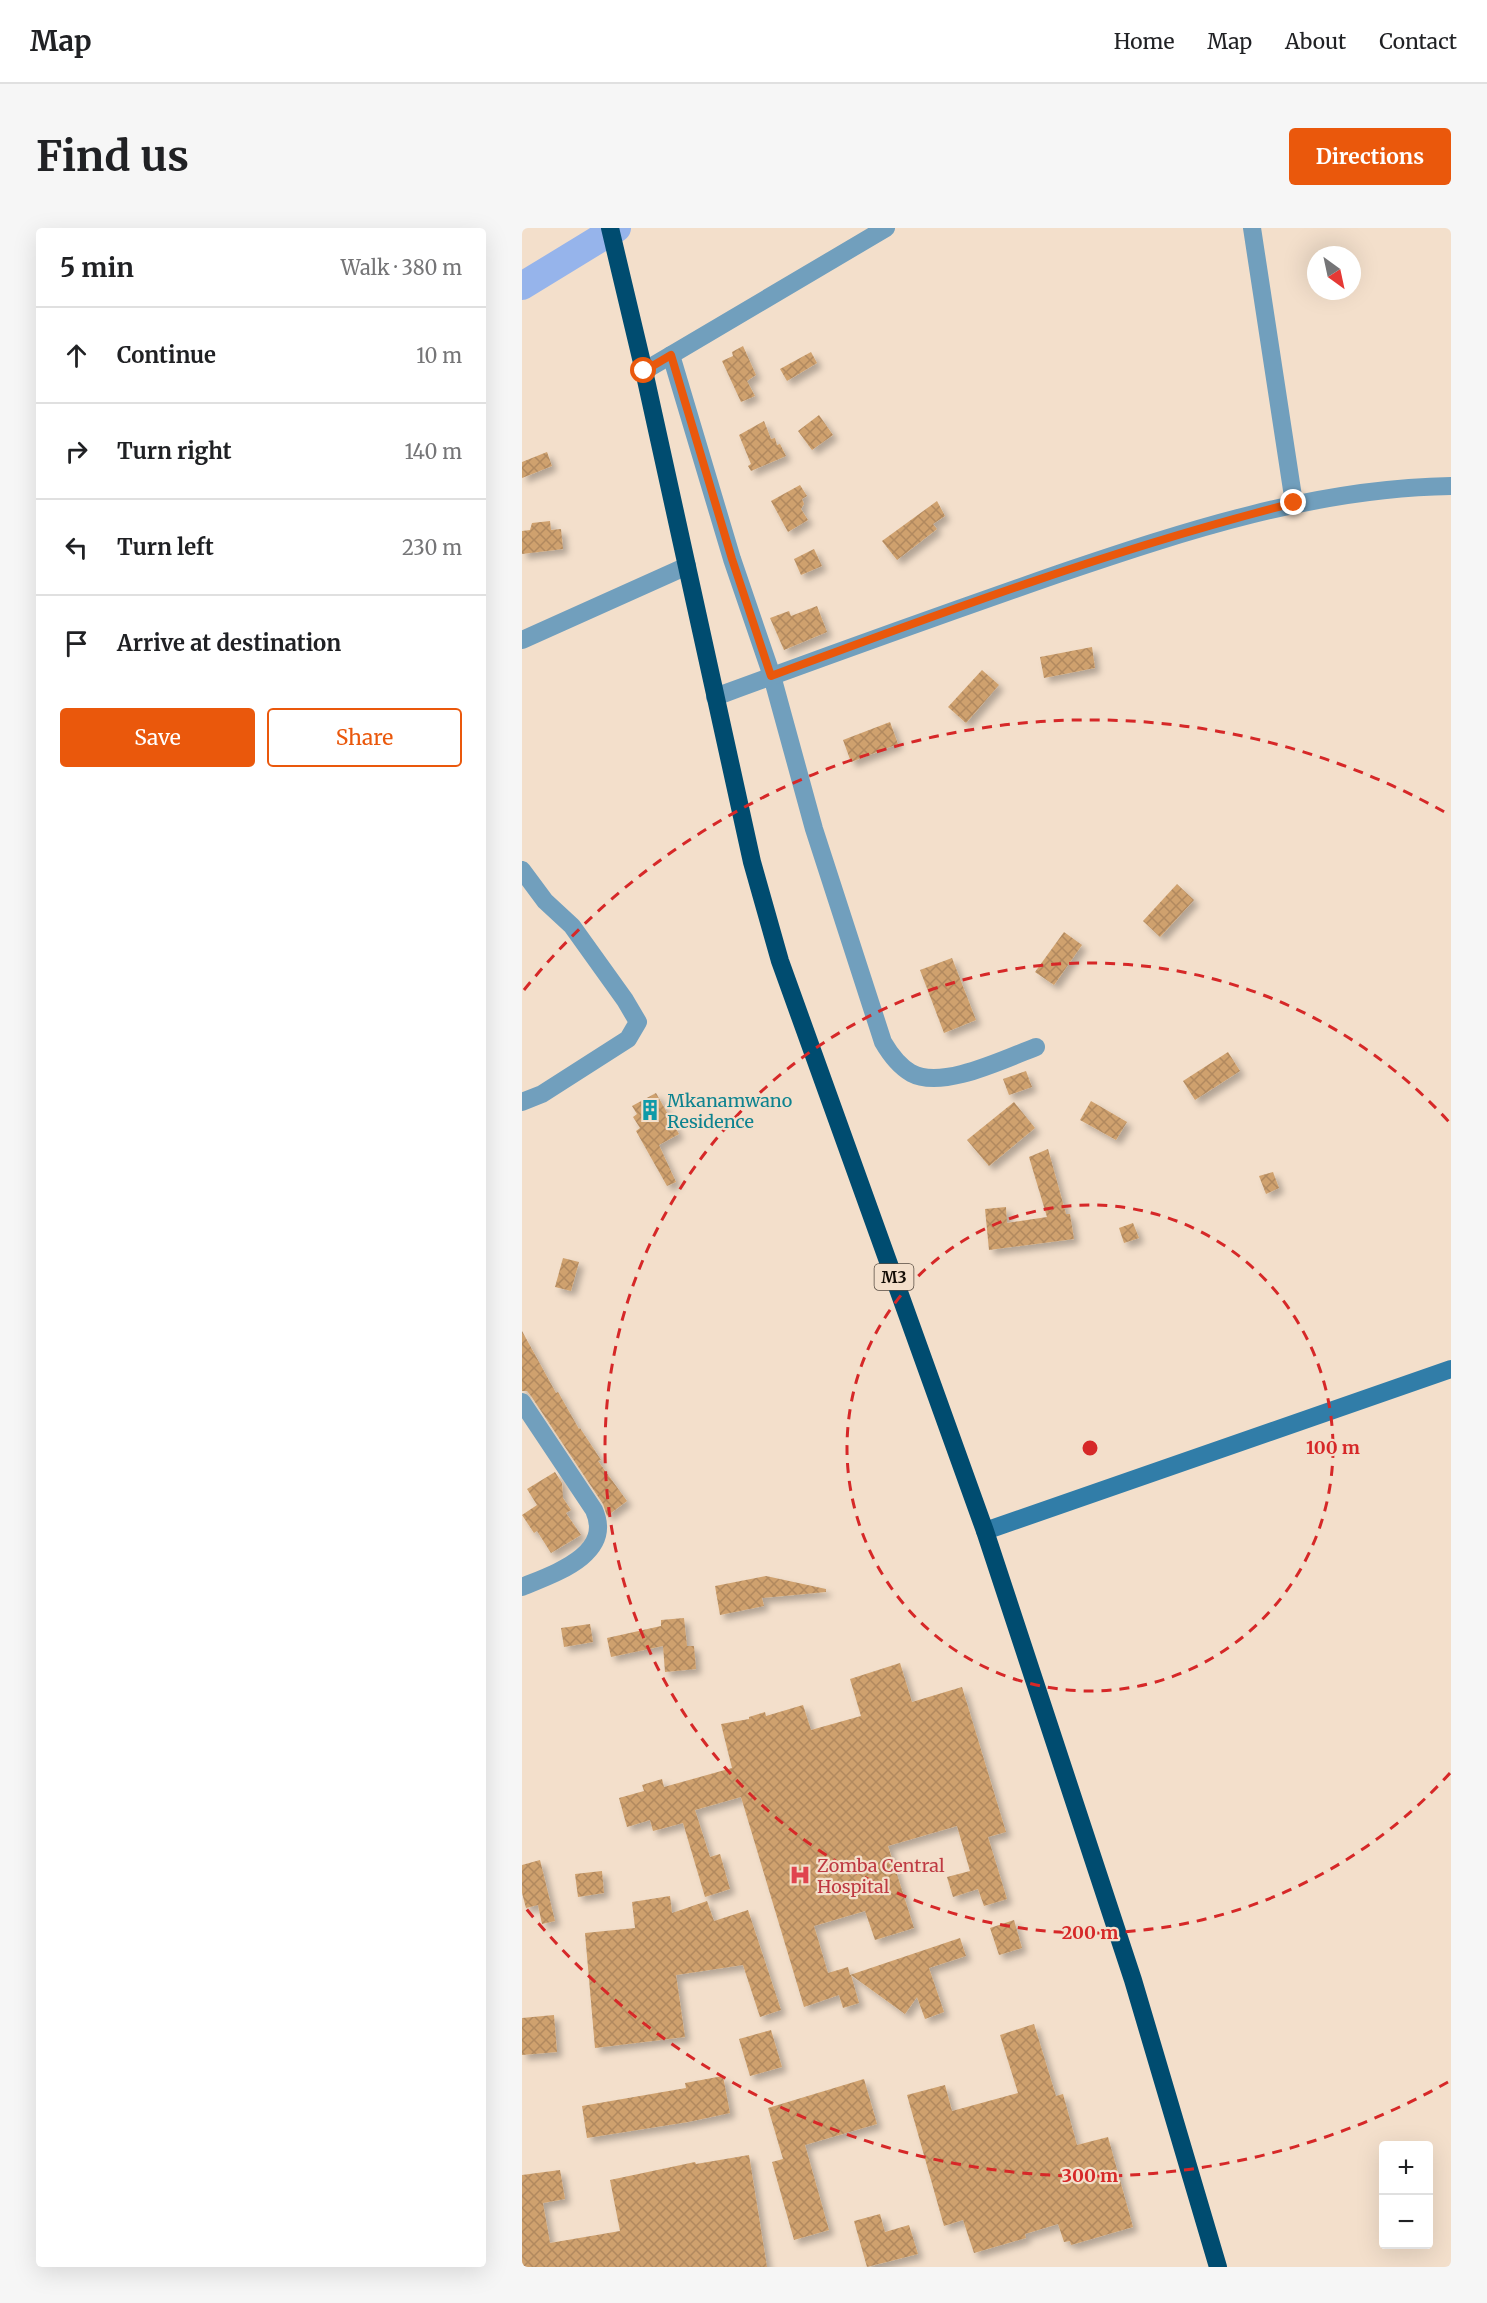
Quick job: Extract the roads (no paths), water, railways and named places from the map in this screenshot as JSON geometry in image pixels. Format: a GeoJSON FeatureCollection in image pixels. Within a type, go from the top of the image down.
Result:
{"type":"FeatureCollection","features":[{"type":"Feature","properties":{"kind":"highway","name":"M3"},"geometry":{"type":"LineString","coordinates":[[610,228],[644,371],[752,862],[780,961],[985,1531],[1133,1980],[1218,2267]]}},
{"type":"Feature","properties":{"kind":"main road"},"geometry":{"type":"LineString","coordinates":[[985,1531],[1451,1369]]}},
{"type":"Feature","properties":{"kind":"street"},"geometry":{"type":"LineString","coordinates":[[644,371],[886,228]]}},
{"type":"Feature","properties":{"kind":"street"},"geometry":{"type":"LineString","coordinates":[[1252,228],[1294,503]]}},
{"type":"Feature","properties":{"kind":"street"},"geometry":{"type":"LineString","coordinates":[[671,355],[732,559],[771,676],[814,829],[883,1042],[893,1058],[911,1073],[926,1078],[950,1078],[1036,1047]]}},
{"type":"Feature","properties":{"kind":"street"},"geometry":{"type":"LineString","coordinates":[[715,697],[928,618],[1214,523],[1294,503],[1406,487],[1451,486]]}},
{"type":"Feature","properties":{"kind":"street"},"geometry":{"type":"LineString","coordinates":[[522,640],[687,566]]}},
{"type":"Feature","properties":{"kind":"street"},"geometry":{"type":"LineString","coordinates":[[522,870],[544,901],[572,926],[625,1000],[638,1023],[628,1039],[542,1094],[522,1102]]}},
{"type":"Feature","properties":{"kind":"street"},"geometry":{"type":"LineString","coordinates":[[522,1402],[594,1510],[598,1520],[595,1538],[583,1557],[569,1568],[522,1587]]}},
{"type":"Feature","properties":{"kind":"waterway"},"geometry":{"type":"LineString","coordinates":[[522,286],[617,228]]}},
{"type":"Feature","properties":{"kind":"place","name":"Mkanamwano Residence"},"geometry":{"type":"Point","coordinates":[650,1110]}},
{"type":"Feature","properties":{"kind":"place","name":"Zomba Central Hospital"},"geometry":{"type":"Point","coordinates":[800,1875]}}]}
